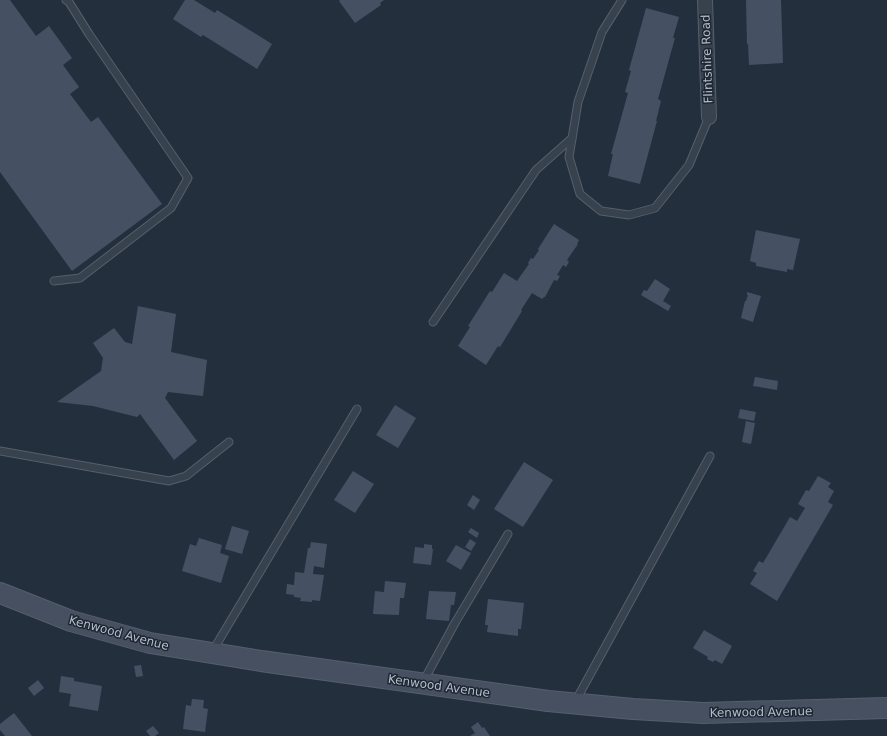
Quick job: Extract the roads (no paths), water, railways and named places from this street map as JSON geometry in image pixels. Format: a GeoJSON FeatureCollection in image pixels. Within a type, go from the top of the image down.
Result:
{"type":"FeatureCollection","features":[{"type":"Feature","properties":{"kind":"main road","name":"Kenwood Avenue"},"geometry":{"type":"LineString","coordinates":[[0,594],[72,621],[150,643],[211,654],[574,704],[657,711],[703,713],[887,708]]}},
{"type":"Feature","properties":{"kind":"street","name":"Flintshire Road"},"geometry":{"type":"LineString","coordinates":[[705,0],[709,117]]}},
{"type":"Feature","properties":{"kind":"lane"},"geometry":{"type":"LineString","coordinates":[[54,281],[80,278],[171,208],[188,178],[89,34],[69,2],[66,0]]}},
{"type":"Feature","properties":{"kind":"lane"},"geometry":{"type":"LineString","coordinates":[[622,0],[602,32],[578,102],[569,157],[580,194],[601,211],[629,215],[655,208],[689,165],[709,117]]}},
{"type":"Feature","properties":{"kind":"lane"},"geometry":{"type":"LineString","coordinates":[[433,322],[536,170],[572,138]]}},
{"type":"Feature","properties":{"kind":"lane"},"geometry":{"type":"LineString","coordinates":[[211,654],[356,409]]}},
{"type":"Feature","properties":{"kind":"lane"},"geometry":{"type":"LineString","coordinates":[[0,451],[169,481],[186,476],[229,442]]}},
{"type":"Feature","properties":{"kind":"lane"},"geometry":{"type":"LineString","coordinates":[[574,704],[710,456]]}},
{"type":"Feature","properties":{"kind":"lane"},"geometry":{"type":"LineString","coordinates":[[422,684],[455,623],[508,534]]}}]}
